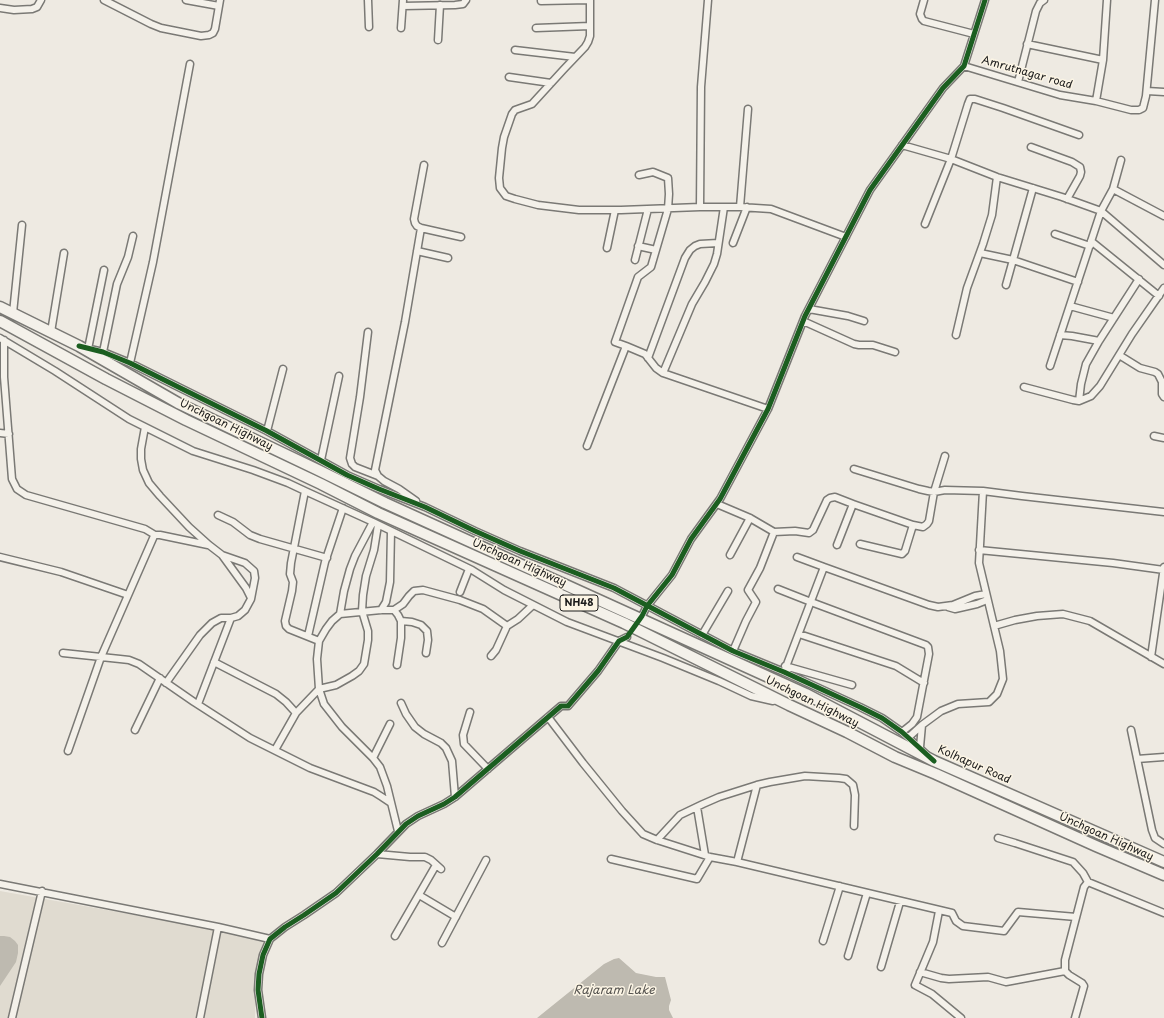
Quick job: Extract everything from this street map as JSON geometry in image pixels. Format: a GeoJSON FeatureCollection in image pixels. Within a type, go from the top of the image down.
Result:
{"type":"FeatureCollection","features":[{"type":"Feature","properties":{"kind":"highway","name":"Kolhapur Road"},"geometry":{"type":"LineString","coordinates":[[0,307],[84,347],[178,403],[385,503],[806,694],[934,761],[1164,862]]}},
{"type":"Feature","properties":{"kind":"highway","name":"Unchgoan Highway"},"geometry":{"type":"LineString","coordinates":[[0,321],[106,379],[186,420],[417,531],[624,623],[895,757],[1164,875]]}},
{"type":"Feature","properties":{"kind":"street"},"geometry":{"type":"LineString","coordinates":[[0,8],[14,10],[32,9],[37,7],[41,0]]}},
{"type":"Feature","properties":{"kind":"street"},"geometry":{"type":"LineString","coordinates":[[104,0],[161,28],[201,36],[213,33],[220,3],[186,0]]}},
{"type":"Feature","properties":{"kind":"street"},"geometry":{"type":"LineString","coordinates":[[368,0],[369,27]]}},
{"type":"Feature","properties":{"kind":"street"},"geometry":{"type":"LineString","coordinates":[[401,28],[403,3],[440,6],[463,4],[466,0]]}},
{"type":"Feature","properties":{"kind":"street"},"geometry":{"type":"LineString","coordinates":[[541,1],[589,0],[590,26],[588,42],[532,104],[515,110],[512,114],[504,137],[499,178],[500,188],[506,196],[538,205],[579,210],[648,210],[700,207],[747,207],[771,209],[846,237]]}},
{"type":"Feature","properties":{"kind":"street"},"geometry":{"type":"LineString","coordinates":[[700,207],[701,87],[708,0]]}},
{"type":"Feature","properties":{"kind":"street"},"geometry":{"type":"LineString","coordinates":[[924,0],[920,14],[924,21],[974,34]]}},
{"type":"Feature","properties":{"kind":"street"},"geometry":{"type":"LineString","coordinates":[[642,616],[647,606],[672,575],[691,539],[717,504],[768,409],[803,321],[870,190],[943,88],[964,66],[985,0]]}},
{"type":"Feature","properties":{"kind":"street"},"geometry":{"type":"LineString","coordinates":[[1018,82],[1036,11],[1040,3],[1044,0]]}},
{"type":"Feature","properties":{"kind":"street"},"geometry":{"type":"LineString","coordinates":[[1096,101],[1103,60],[1107,0]]}},
{"type":"Feature","properties":{"kind":"street"},"geometry":{"type":"LineString","coordinates":[[1155,0],[1147,91],[1164,92]]}},
{"type":"Feature","properties":{"kind":"street"},"geometry":{"type":"LineString","coordinates":[[438,40],[440,6]]}},
{"type":"Feature","properties":{"kind":"street"},"geometry":{"type":"LineString","coordinates":[[536,28],[590,26]]}},
{"type":"Feature","properties":{"kind":"street"},"geometry":{"type":"LineString","coordinates":[[1027,44],[1103,60]]}},
{"type":"Feature","properties":{"kind":"street"},"geometry":{"type":"LineString","coordinates":[[515,50],[575,57]]}},
{"type":"Feature","properties":{"kind":"street"},"geometry":{"type":"LineString","coordinates":[[130,363],[153,262],[190,64]]}},
{"type":"Feature","properties":{"kind":"street","name":"Amrutnagar road"},"geometry":{"type":"LineString","coordinates":[[964,66],[1060,95],[1096,101],[1131,110],[1140,110],[1143,108],[1147,91]]}},
{"type":"Feature","properties":{"kind":"street"},"geometry":{"type":"LineString","coordinates":[[509,77],[551,83]]}},
{"type":"Feature","properties":{"kind":"street"},"geometry":{"type":"LineString","coordinates":[[925,224],[951,159],[970,99],[1003,108],[1079,135]]}},
{"type":"Feature","properties":{"kind":"street"},"geometry":{"type":"LineString","coordinates":[[740,207],[748,109]]}},
{"type":"Feature","properties":{"kind":"street"},"geometry":{"type":"LineString","coordinates":[[902,145],[951,159],[997,177],[1102,211],[1164,265]]}},
{"type":"Feature","properties":{"kind":"street"},"geometry":{"type":"LineString","coordinates":[[1030,147],[1072,162],[1080,167],[1080,176],[1067,199]]}},
{"type":"Feature","properties":{"kind":"street"},"geometry":{"type":"LineString","coordinates":[[1050,366],[1090,244],[1102,211],[1113,189],[1121,160]]}},
{"type":"Feature","properties":{"kind":"street"},"geometry":{"type":"LineString","coordinates":[[424,165],[414,219],[415,223],[421,228],[461,237]]}},
{"type":"Feature","properties":{"kind":"street"},"geometry":{"type":"LineString","coordinates":[[639,175],[653,172],[668,178],[670,194],[668,209],[651,267],[638,277],[616,342],[645,354],[656,368],[663,373],[768,409]]}},
{"type":"Feature","properties":{"kind":"street"},"geometry":{"type":"LineString","coordinates":[[956,335],[967,288],[992,215],[997,177]]}},
{"type":"Feature","properties":{"kind":"street"},"geometry":{"type":"LineString","coordinates":[[1006,285],[1033,188]]}},
{"type":"Feature","properties":{"kind":"street"},"geometry":{"type":"LineString","coordinates":[[1113,189],[1164,216]]}},
{"type":"Feature","properties":{"kind":"street"},"geometry":{"type":"LineString","coordinates":[[663,373],[692,304],[714,264],[724,207]]}},
{"type":"Feature","properties":{"kind":"street"},"geometry":{"type":"LineString","coordinates":[[733,243],[747,207]]}},
{"type":"Feature","properties":{"kind":"street"},"geometry":{"type":"LineString","coordinates":[[607,248],[615,210]]}},
{"type":"Feature","properties":{"kind":"street"},"geometry":{"type":"LineString","coordinates":[[635,260],[648,210]]}},
{"type":"Feature","properties":{"kind":"street"},"geometry":{"type":"LineString","coordinates":[[13,313],[22,225]]}},
{"type":"Feature","properties":{"kind":"street"},"geometry":{"type":"LineString","coordinates":[[378,476],[376,470],[405,322],[421,228]]}},
{"type":"Feature","properties":{"kind":"street"},"geometry":{"type":"LineString","coordinates":[[1055,234],[1090,244],[1139,279],[1159,296]]}},
{"type":"Feature","properties":{"kind":"street"},"geometry":{"type":"LineString","coordinates":[[103,352],[118,284],[128,257],[133,236]]}},
{"type":"Feature","properties":{"kind":"street"},"geometry":{"type":"LineString","coordinates":[[648,358],[685,258],[690,250],[695,246],[700,244],[718,243]]}},
{"type":"Feature","properties":{"kind":"street"},"geometry":{"type":"LineString","coordinates":[[638,246],[656,250]]}},
{"type":"Feature","properties":{"kind":"street"},"geometry":{"type":"LineString","coordinates":[[417,252],[448,258]]}},
{"type":"Feature","properties":{"kind":"street"},"geometry":{"type":"LineString","coordinates":[[980,252],[1013,260],[1078,282]]}},
{"type":"Feature","properties":{"kind":"street"},"geometry":{"type":"LineString","coordinates":[[51,332],[64,253]]}},
{"type":"Feature","properties":{"kind":"street"},"geometry":{"type":"LineString","coordinates":[[104,270],[84,347],[103,352],[130,363],[267,431],[354,478],[426,507],[520,551],[614,588],[733,651],[785,669],[852,685]]}},
{"type":"Feature","properties":{"kind":"street"},"geometry":{"type":"LineString","coordinates":[[1079,401],[1086,364],[1098,341],[1139,279]]}},
{"type":"Feature","properties":{"kind":"street"},"geometry":{"type":"LineString","coordinates":[[1024,387],[1079,401],[1091,396],[1100,386],[1132,334],[1164,288]]}},
{"type":"Feature","properties":{"kind":"street"},"geometry":{"type":"LineString","coordinates":[[1070,306],[1114,318]]}},
{"type":"Feature","properties":{"kind":"street"},"geometry":{"type":"LineString","coordinates":[[809,309],[848,316],[864,321]]}},
{"type":"Feature","properties":{"kind":"street"},"geometry":{"type":"LineString","coordinates":[[803,321],[854,344],[873,344],[895,352]]}},
{"type":"Feature","properties":{"kind":"street"},"geometry":{"type":"LineString","coordinates":[[368,332],[360,397],[350,458],[355,467],[378,476],[426,507]]}},
{"type":"Feature","properties":{"kind":"street"},"geometry":{"type":"LineString","coordinates":[[1060,335],[1098,341]]}},
{"type":"Feature","properties":{"kind":"street"},"geometry":{"type":"LineString","coordinates":[[2,339],[110,407],[145,427],[194,451],[253,470],[305,490],[469,569],[504,590],[567,622],[719,681],[751,696],[789,704]]}},
{"type":"Feature","properties":{"kind":"street"},"geometry":{"type":"LineString","coordinates":[[2,339],[12,479],[17,489],[26,495],[145,529],[155,535],[210,546]]}},
{"type":"Feature","properties":{"kind":"street"},"geometry":{"type":"LineString","coordinates":[[587,446],[626,346]]}},
{"type":"Feature","properties":{"kind":"street"},"geometry":{"type":"LineString","coordinates":[[1120,355],[1140,368],[1158,374],[1162,382],[1162,394],[1164,397]]}},
{"type":"Feature","properties":{"kind":"street"},"geometry":{"type":"LineString","coordinates":[[267,431],[284,369]]}},
{"type":"Feature","properties":{"kind":"street"},"geometry":{"type":"LineString","coordinates":[[321,460],[339,376]]}},
{"type":"Feature","properties":{"kind":"street"},"geometry":{"type":"LineString","coordinates":[[145,427],[141,449],[141,459],[143,470],[149,483],[189,527],[222,555],[246,588],[251,599]]}},
{"type":"Feature","properties":{"kind":"street"},"geometry":{"type":"LineString","coordinates":[[0,433],[9,434]]}},
{"type":"Feature","properties":{"kind":"street"},"geometry":{"type":"LineString","coordinates":[[1154,436],[1164,438]]}},
{"type":"Feature","properties":{"kind":"street"},"geometry":{"type":"LineString","coordinates":[[717,504],[750,518],[774,532],[809,533],[813,530],[824,504],[830,498],[835,497],[913,525],[923,527],[928,524],[934,492],[945,456]]}},
{"type":"Feature","properties":{"kind":"street"},"geometry":{"type":"LineString","coordinates":[[854,469],[919,489],[934,492],[945,490],[983,491],[1164,512]]}},
{"type":"Feature","properties":{"kind":"street"},"geometry":{"type":"LineString","coordinates":[[305,490],[290,574],[293,582],[292,590],[285,621],[286,626],[289,629],[319,641]]}},
{"type":"Feature","properties":{"kind":"street"},"geometry":{"type":"LineString","coordinates":[[908,736],[910,736],[941,711],[958,704],[988,702],[997,694],[1004,679],[1000,651],[979,563],[983,491]]}},
{"type":"Feature","properties":{"kind":"street"},"geometry":{"type":"LineString","coordinates":[[837,546],[853,504]]}},
{"type":"Feature","properties":{"kind":"street"},"geometry":{"type":"LineString","coordinates":[[308,636],[327,558],[343,508]]}},
{"type":"Feature","properties":{"kind":"street"},"geometry":{"type":"LineString","coordinates":[[218,514],[233,522],[250,535],[327,558]]}},
{"type":"Feature","properties":{"kind":"street"},"geometry":{"type":"LineString","coordinates":[[730,555],[750,518]]}},
{"type":"Feature","properties":{"kind":"street"},"geometry":{"type":"LineString","coordinates":[[276,750],[296,713],[319,689],[336,685],[359,671],[364,664],[368,631],[362,611],[366,576],[374,550],[375,523]]}},
{"type":"Feature","properties":{"kind":"street"},"geometry":{"type":"LineString","coordinates":[[340,614],[344,591],[352,563],[375,523]]}},
{"type":"Feature","properties":{"kind":"street"},"geometry":{"type":"LineString","coordinates":[[860,544],[902,554],[905,551],[913,525]]}},
{"type":"Feature","properties":{"kind":"street"},"geometry":{"type":"LineString","coordinates":[[381,610],[386,602],[390,582],[391,531]]}},
{"type":"Feature","properties":{"kind":"street"},"geometry":{"type":"LineString","coordinates":[[733,651],[756,602],[748,590],[760,568],[774,532]]}},
{"type":"Feature","properties":{"kind":"street"},"geometry":{"type":"LineString","coordinates":[[68,751],[101,656],[155,535]]}},
{"type":"Feature","properties":{"kind":"street"},"geometry":{"type":"LineString","coordinates":[[979,550],[1164,569],[1151,657]]}},
{"type":"Feature","properties":{"kind":"street"},"geometry":{"type":"LineString","coordinates":[[166,683],[200,635],[212,623],[221,618],[238,616],[245,610],[251,599],[255,578],[254,570],[245,563],[222,555]]}},
{"type":"Feature","properties":{"kind":"street"},"geometry":{"type":"LineString","coordinates":[[0,556],[61,572],[128,595]]}},
{"type":"Feature","properties":{"kind":"street"},"geometry":{"type":"LineString","coordinates":[[797,557],[922,604],[938,607],[946,606],[955,609],[977,604],[986,597]]}},
{"type":"Feature","properties":{"kind":"street"},"geometry":{"type":"LineString","coordinates":[[785,669],[824,567]]}},
{"type":"Feature","properties":{"kind":"street"},"geometry":{"type":"LineString","coordinates":[[460,592],[469,569]]}},
{"type":"Feature","properties":{"kind":"street"},"geometry":{"type":"LineString","coordinates":[[778,589],[924,643],[928,647],[929,650],[924,683],[917,717],[912,724],[902,732]]}},
{"type":"Feature","properties":{"kind":"street"},"geometry":{"type":"LineString","coordinates":[[398,831],[387,786],[380,767],[346,731],[324,704],[319,689],[317,659],[319,641],[332,621],[340,614],[362,611],[394,610],[403,604],[414,591],[423,590],[460,600],[483,609],[507,626]]}},
{"type":"Feature","properties":{"kind":"street"},"geometry":{"type":"LineString","coordinates":[[702,635],[728,592]]}},
{"type":"Feature","properties":{"kind":"street"},"geometry":{"type":"LineString","coordinates":[[491,656],[496,650],[507,626],[518,619],[533,605]]}},
{"type":"Feature","properties":{"kind":"street"},"geometry":{"type":"LineString","coordinates":[[394,610],[401,621],[401,638],[397,665]]}},
{"type":"Feature","properties":{"kind":"street"},"geometry":{"type":"LineString","coordinates":[[994,626],[1014,620],[1037,616],[1064,614],[1090,621],[1164,664]]}},
{"type":"Feature","properties":{"kind":"street"},"geometry":{"type":"LineString","coordinates":[[198,704],[231,618]]}},
{"type":"Feature","properties":{"kind":"street"},"geometry":{"type":"LineString","coordinates":[[401,621],[421,625],[427,631],[428,640],[426,653]]}},
{"type":"Feature","properties":{"kind":"street"},"geometry":{"type":"LineString","coordinates":[[799,634],[896,666],[924,683]]}},
{"type":"Feature","properties":{"kind":"street"},"geometry":{"type":"LineString","coordinates":[[262,1018],[258,990],[259,974],[263,955],[270,939],[284,927],[336,893],[406,824],[418,816],[444,804],[455,796],[561,706],[568,706],[598,671],[619,641],[627,637]]}},
{"type":"Feature","properties":{"kind":"street"},"geometry":{"type":"LineString","coordinates":[[63,653],[129,660],[138,664],[250,738],[310,768],[374,792],[382,796],[390,803]]}},
{"type":"Feature","properties":{"kind":"street"},"geometry":{"type":"LineString","coordinates":[[214,662],[276,694],[296,713]]}},
{"type":"Feature","properties":{"kind":"street"},"geometry":{"type":"LineString","coordinates":[[785,669],[882,718],[908,736],[934,761]]}},
{"type":"Feature","properties":{"kind":"street"},"geometry":{"type":"LineString","coordinates":[[135,730],[160,678]]}},
{"type":"Feature","properties":{"kind":"street"},"geometry":{"type":"LineString","coordinates":[[401,703],[406,714],[415,727],[424,734],[441,743],[446,748],[452,761],[455,796]]}},
{"type":"Feature","properties":{"kind":"street"},"geometry":{"type":"LineString","coordinates":[[470,712],[463,735],[464,744],[488,769]]}},
{"type":"Feature","properties":{"kind":"street"},"geometry":{"type":"LineString","coordinates":[[548,717],[622,811],[643,834],[657,840],[707,856],[939,910],[952,914],[956,921],[963,926],[1004,931],[1018,912],[1076,917]]}},
{"type":"Feature","properties":{"kind":"street"},"geometry":{"type":"LineString","coordinates":[[373,758],[390,724]]}},
{"type":"Feature","properties":{"kind":"street"},"geometry":{"type":"LineString","coordinates":[[920,747],[922,725]]}},
{"type":"Feature","properties":{"kind":"street"},"geometry":{"type":"LineString","coordinates":[[1131,730],[1152,830],[1155,838],[1164,844]]}},
{"type":"Feature","properties":{"kind":"street"},"geometry":{"type":"LineString","coordinates":[[1137,759],[1164,757]]}},
{"type":"Feature","properties":{"kind":"street"},"geometry":{"type":"LineString","coordinates":[[657,840],[680,815],[718,797],[770,782],[805,776],[846,779],[852,785],[855,795],[854,826]]}},
{"type":"Feature","properties":{"kind":"street"},"geometry":{"type":"LineString","coordinates":[[737,862],[758,786]]}},
{"type":"Feature","properties":{"kind":"street"},"geometry":{"type":"LineString","coordinates":[[611,859],[697,879],[707,856],[698,807]]}},
{"type":"Feature","properties":{"kind":"street"},"geometry":{"type":"LineString","coordinates":[[998,838],[1073,862],[1083,873],[1088,882],[1164,913]]}},
{"type":"Feature","properties":{"kind":"street"},"geometry":{"type":"LineString","coordinates":[[377,854],[425,857],[439,867],[419,895],[395,936]]}},
{"type":"Feature","properties":{"kind":"street"},"geometry":{"type":"LineString","coordinates":[[442,943],[486,860]]}},
{"type":"Feature","properties":{"kind":"street"},"geometry":{"type":"LineString","coordinates":[[1075,1018],[1084,986],[1066,971],[1065,960],[1084,887],[1088,882]]}},
{"type":"Feature","properties":{"kind":"street"},"geometry":{"type":"LineString","coordinates":[[0,884],[42,891],[270,939]]}},
{"type":"Feature","properties":{"kind":"street"},"geometry":{"type":"LineString","coordinates":[[823,941],[840,886]]}},
{"type":"Feature","properties":{"kind":"street"},"geometry":{"type":"LineString","coordinates":[[12,1018],[42,891]]}},
{"type":"Feature","properties":{"kind":"street"},"geometry":{"type":"LineString","coordinates":[[848,956],[867,893]]}},
{"type":"Feature","properties":{"kind":"street"},"geometry":{"type":"LineString","coordinates":[[419,895],[456,917]]}},
{"type":"Feature","properties":{"kind":"street"},"geometry":{"type":"LineString","coordinates":[[881,967],[900,902]]}},
{"type":"Feature","properties":{"kind":"street"},"geometry":{"type":"LineString","coordinates":[[939,910],[933,942],[915,985],[932,994],[961,1018]]}},
{"type":"Feature","properties":{"kind":"street"},"geometry":{"type":"LineString","coordinates":[[200,1018],[218,927]]}},
{"type":"Feature","properties":{"kind":"street"},"geometry":{"type":"LineString","coordinates":[[920,972],[949,979],[988,977],[1006,982],[1066,971]]}},
{"type":"Feature","properties":{"kind":"shaded area"},"geometry":{"type":"Polygon","coordinates":[[[0,891],[270,939],[256,975],[255,1018],[0,1018],[0,891]]]}},
{"type":"Feature","properties":{"kind":"water"},"geometry":{"type":"Polygon","coordinates":[[[0,936],[10,937],[15,941],[18,945],[18,953],[16,962],[0,986],[0,936]]]}},
{"type":"Feature","properties":{"kind":"water","name":"Rajaram Lake"},"geometry":{"type":"Polygon","coordinates":[[[619,958],[636,973],[656,977],[665,977],[671,1000],[669,1010],[673,1018],[537,1018],[604,964],[619,958]]]}},
{"type":"Feature","properties":{"kind":"cycle path"},"geometry":{"type":"LineString","coordinates":[[262,1018],[258,990],[259,974],[263,955],[270,939],[285,927],[336,893],[406,824],[418,816],[444,804],[455,797],[561,706],[568,706],[598,671],[619,641],[627,637],[642,616],[647,606],[672,575],[691,539],[720,499],[768,409],[805,316],[870,190],[943,88],[964,66],[985,0]]}},
{"type":"Feature","properties":{"kind":"cycle path"},"geometry":{"type":"LineString","coordinates":[[79,346],[103,352],[130,363],[267,431],[347,475],[425,507],[520,551],[614,588],[733,651],[784,672],[860,707],[882,718],[902,732],[934,761]]}}]}
